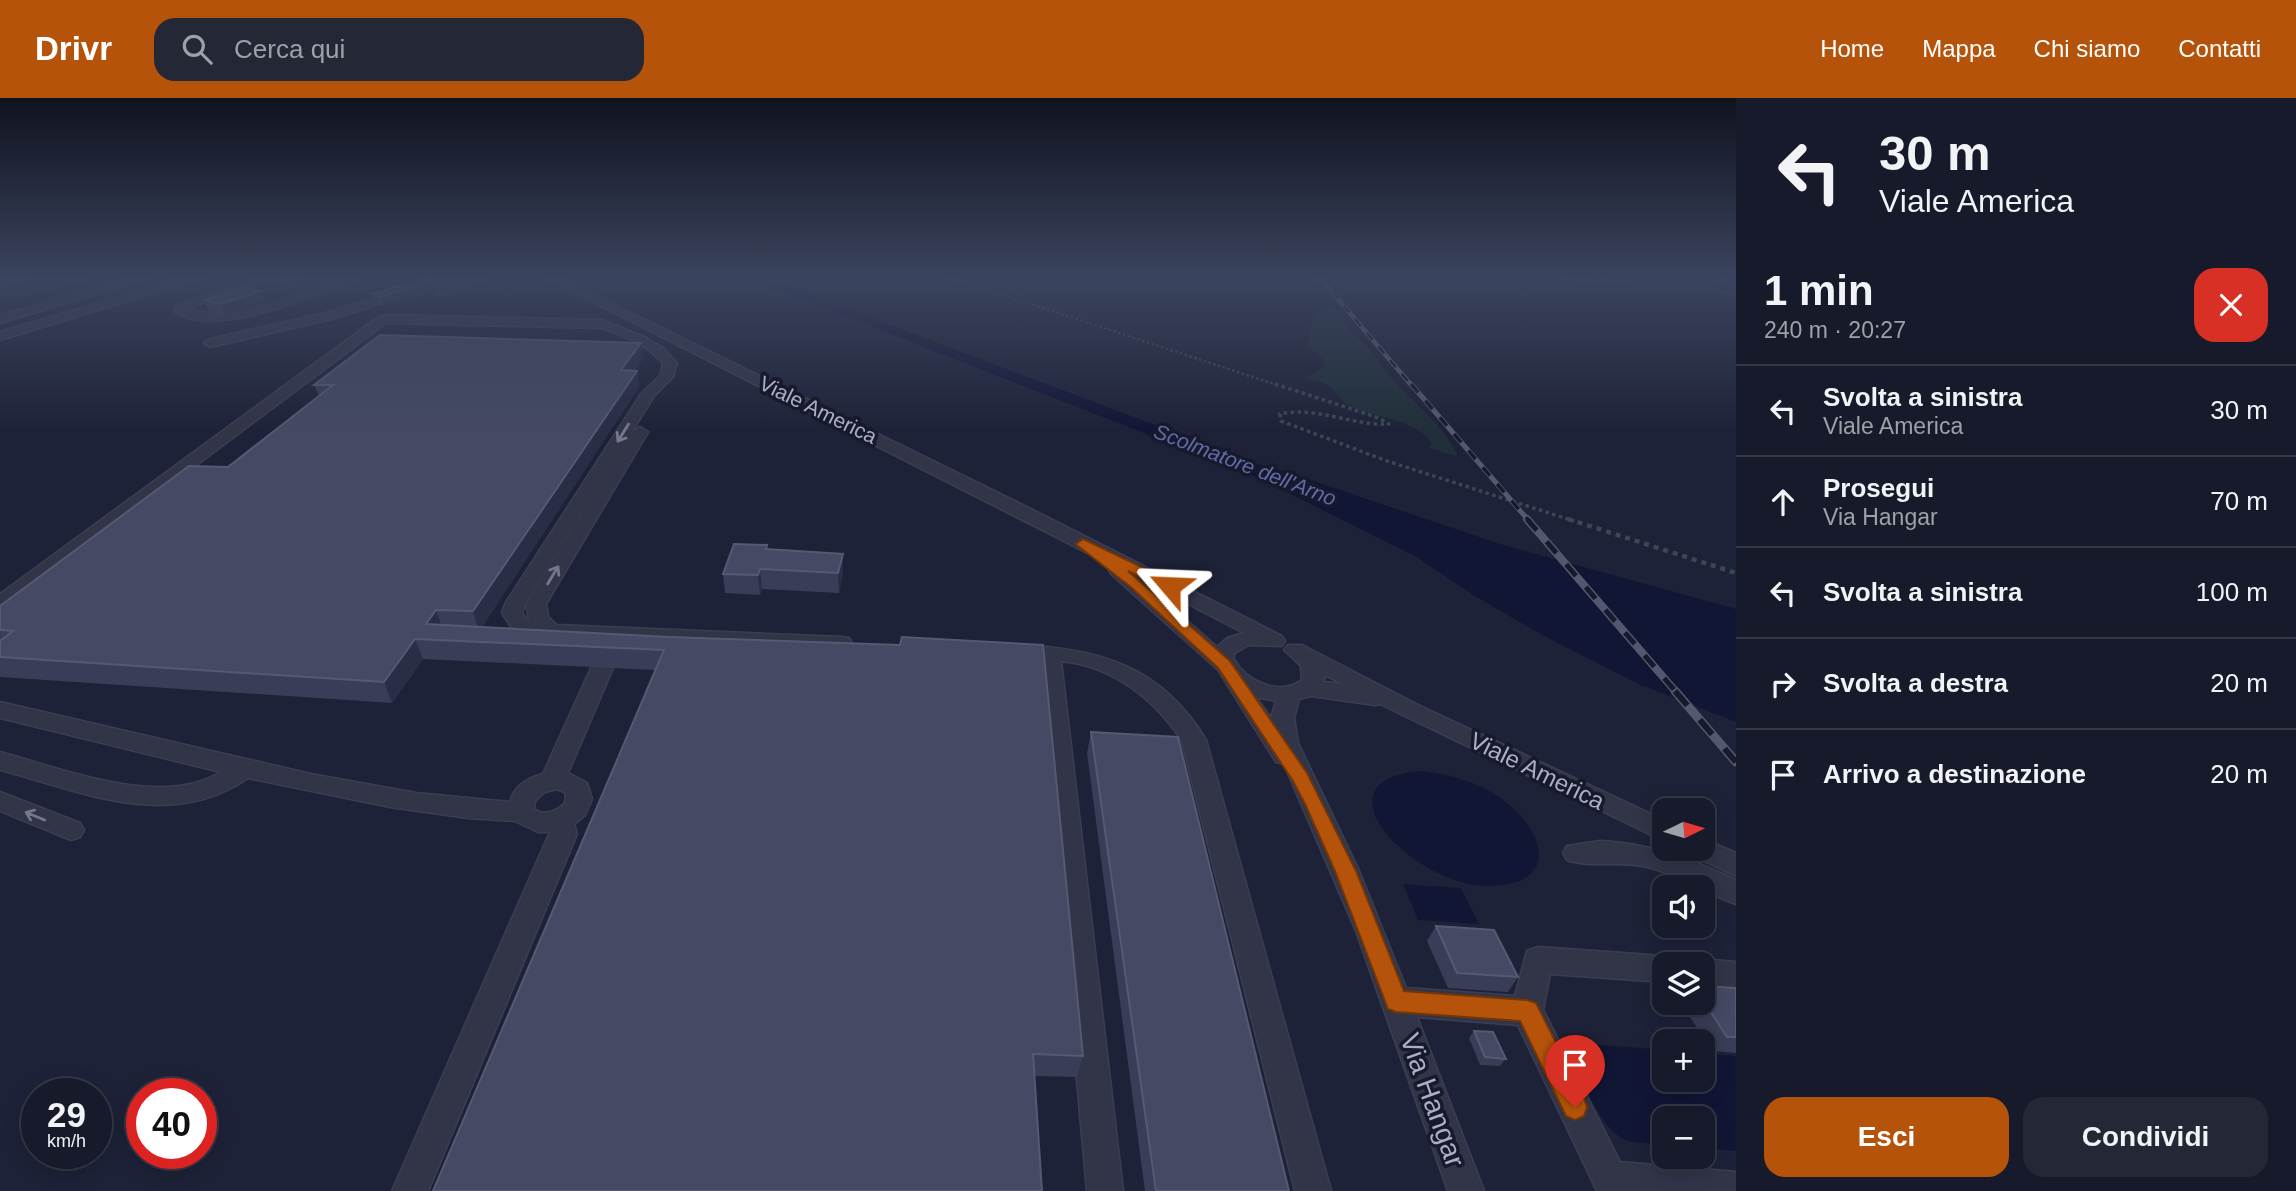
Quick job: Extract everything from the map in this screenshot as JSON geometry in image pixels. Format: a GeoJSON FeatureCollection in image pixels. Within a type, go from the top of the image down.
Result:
{"type":"FeatureCollection","features":[{"type":"Feature","properties":{"kind":"street"},"geometry":{"type":"LineString","coordinates":[[0,336],[24,329]]}},
{"type":"Feature","properties":{"kind":"street"},"geometry":{"type":"LineString","coordinates":[[210,343],[269,329]]}},
{"type":"Feature","properties":{"kind":"street"},"geometry":{"type":"LineString","coordinates":[[0,603],[368,329]]}},
{"type":"Feature","properties":{"kind":"street"},"geometry":{"type":"LineString","coordinates":[[615,329],[667,357],[671,366],[665,380],[648,394],[515,604],[512,613],[518,623],[552,631],[605,651],[872,645]]}},
{"type":"Feature","properties":{"kind":"street","name":"Viale America"},"geometry":{"type":"LineString","coordinates":[[653,329],[1192,596],[1410,710],[1652,826]]}},
{"type":"Feature","properties":{"kind":"street","name":"Viale America"},"geometry":{"type":"LineString","coordinates":[[1083,544],[1138,585],[1228,670],[1253,688],[1272,693],[1356,693],[1410,710]]}},
{"type":"Feature","properties":{"kind":"street","name":"Viale America"},"geometry":{"type":"LineString","coordinates":[[1228,670],[1224,652],[1234,642],[1253,638],[1285,645],[1313,668],[1314,679],[1298,691]]}},
{"type":"Feature","properties":{"kind":"street"},"geometry":{"type":"LineString","coordinates":[[995,650],[1087,657],[1129,675],[1169,706],[1194,740],[1313,1191]]}},
{"type":"Feature","properties":{"kind":"street"},"geometry":{"type":"LineString","coordinates":[[553,780],[605,651]]}},
{"type":"Feature","properties":{"kind":"street"},"geometry":{"type":"LineString","coordinates":[[1049,653],[1105,1191]]}},
{"type":"Feature","properties":{"kind":"street","name":"Via Hangar"},"geometry":{"type":"LineString","coordinates":[[1228,670],[1242,695],[1301,778]]}},
{"type":"Feature","properties":{"kind":"street","name":"Via Hangar"},"geometry":{"type":"LineString","coordinates":[[1298,691],[1283,712],[1282,727],[1301,778],[1345,871],[1466,1191]]}},
{"type":"Feature","properties":{"kind":"street"},"geometry":{"type":"LineString","coordinates":[[0,710],[244,769],[419,804],[451,809],[522,811]]}},
{"type":"Feature","properties":{"kind":"street"},"geometry":{"type":"LineString","coordinates":[[0,761],[159,799],[198,794],[217,787],[244,769]]}},
{"type":"Feature","properties":{"kind":"street"},"geometry":{"type":"LineString","coordinates":[[553,780],[574,784],[580,795],[575,808],[560,819],[541,823],[526,817],[522,811],[523,797],[529,790],[553,780]]}},
{"type":"Feature","properties":{"kind":"street"},"geometry":{"type":"LineString","coordinates":[[0,801],[71,830]]}},
{"type":"Feature","properties":{"kind":"street"},"geometry":{"type":"LineString","coordinates":[[410,1191],[564,834],[560,819]]}},
{"type":"Feature","properties":{"kind":"street"},"geometry":{"type":"LineString","coordinates":[[1577,853],[1602,851],[1649,855],[1673,862],[1736,893]]}},
{"type":"Feature","properties":{"kind":"street"},"geometry":{"type":"LineString","coordinates":[[1715,855],[1736,865]]}},
{"type":"Feature","properties":{"kind":"street"},"geometry":{"type":"LineString","coordinates":[[1652,969],[1538,960],[1527,1011],[1608,1185],[1736,1190]]}},
{"type":"Feature","properties":{"kind":"street"},"geometry":{"type":"LineString","coordinates":[[1715,973],[1736,975]]}},
{"type":"Feature","properties":{"kind":"street"},"geometry":{"type":"LineString","coordinates":[[1396,1001],[1527,1011]]}},
{"type":"Feature","properties":{"kind":"path"},"geometry":{"type":"LineString","coordinates":[[1108,329],[1379,418],[1389,424],[1376,426],[1288,411],[1280,414],[1281,421],[1387,461],[1736,573]]}},
{"type":"Feature","properties":{"kind":"shaded area"},"geometry":{"type":"Polygon","coordinates":[[[1310,329],[1349,329],[1439,427],[1458,457],[1429,448],[1432,443],[1416,429],[1352,407],[1331,387],[1306,379],[1325,366],[1322,358],[1308,345],[1310,329]]]}},
{"type":"Feature","properties":{"kind":"water"},"geometry":{"type":"Polygon","coordinates":[[[1194,446],[1290,473],[1500,544],[1736,609],[1736,722],[1641,685],[1544,636],[1473,595],[1415,556],[1194,446]]]}},
{"type":"Feature","properties":{"kind":"water"},"geometry":{"type":"Polygon","coordinates":[[[1421,771],[1473,783],[1492,792],[1516,811],[1528,825],[1536,840],[1539,854],[1536,866],[1528,876],[1512,883],[1489,886],[1461,882],[1432,870],[1406,853],[1386,833],[1374,812],[1374,793],[1389,779],[1421,771]]]}},
{"type":"Feature","properties":{"kind":"water"},"geometry":{"type":"Polygon","coordinates":[[[1403,884],[1461,888],[1479,924],[1418,920],[1403,884]]]}},
{"type":"Feature","properties":{"kind":"water"},"geometry":{"type":"Polygon","coordinates":[[[1579,1043],[1652,1049],[1652,1092],[1715,1092],[1715,1054],[1736,1056],[1736,1151],[1715,1149],[1715,1106],[1652,1106],[1652,1144],[1625,1140],[1607,1125],[1571,1056],[1579,1043]]]}},
{"type":"Feature","properties":{"kind":"building"},"geometry":{"type":"Polygon","coordinates":[[[380,335],[641,343],[621,370],[637,371],[473,611],[436,610],[426,624],[669,637],[900,645],[902,637],[1043,645],[1083,1056],[1033,1054],[1042,1191],[433,1191],[664,650],[415,639],[384,682],[0,657],[0,641],[13,631],[0,630],[0,606],[189,466],[228,467],[333,385],[314,385],[380,335]]]}},
{"type":"Feature","properties":{"kind":"building"},"geometry":{"type":"Polygon","coordinates":[[[734,544],[843,554],[838,573],[760,569],[758,575],[723,574],[734,544]]]}},
{"type":"Feature","properties":{"kind":"building"},"geometry":{"type":"Polygon","coordinates":[[[1091,732],[1178,737],[1289,1191],[1156,1191],[1091,732]]]}},
{"type":"Feature","properties":{"kind":"building"},"geometry":{"type":"Polygon","coordinates":[[[1436,926],[1494,930],[1518,977],[1457,973],[1436,926]]]}},
{"type":"Feature","properties":{"kind":"building"},"geometry":{"type":"Polygon","coordinates":[[[1715,987],[1736,988],[1736,1037],[1727,1037],[1713,1015],[1715,1015],[1715,987]]]}},
{"type":"Feature","properties":{"kind":"building"},"geometry":{"type":"Polygon","coordinates":[[[1474,1031],[1493,1032],[1506,1059],[1485,1057],[1474,1031]]]}},
{"type":"Feature","properties":{"kind":"waterway","name":"Scolmatore dell'Arno"},"geometry":{"type":"LineString","coordinates":[[887,329],[1225,458]]}},
{"type":"Feature","properties":{"kind":"railway"},"geometry":{"type":"LineString","coordinates":[[1363,329],[1412,386]]}},
{"type":"Feature","properties":{"kind":"railway"},"geometry":{"type":"LineString","coordinates":[[1411,384],[1529,521]]}},
{"type":"Feature","properties":{"kind":"railway"},"geometry":{"type":"LineString","coordinates":[[1527,519],[1677,693]]}},
{"type":"Feature","properties":{"kind":"railway"},"geometry":{"type":"LineString","coordinates":[[1675,691],[1736,762]]}},
{"type":"Feature","properties":{"kind":"route"},"geometry":{"type":"LineString","coordinates":[[1170,586],[1083,544],[1138,585],[1206,647],[1231,675],[1242,695],[1301,778],[1315,804],[1370,931],[1396,1001],[1527,1011],[1575,1107]]}}]}
